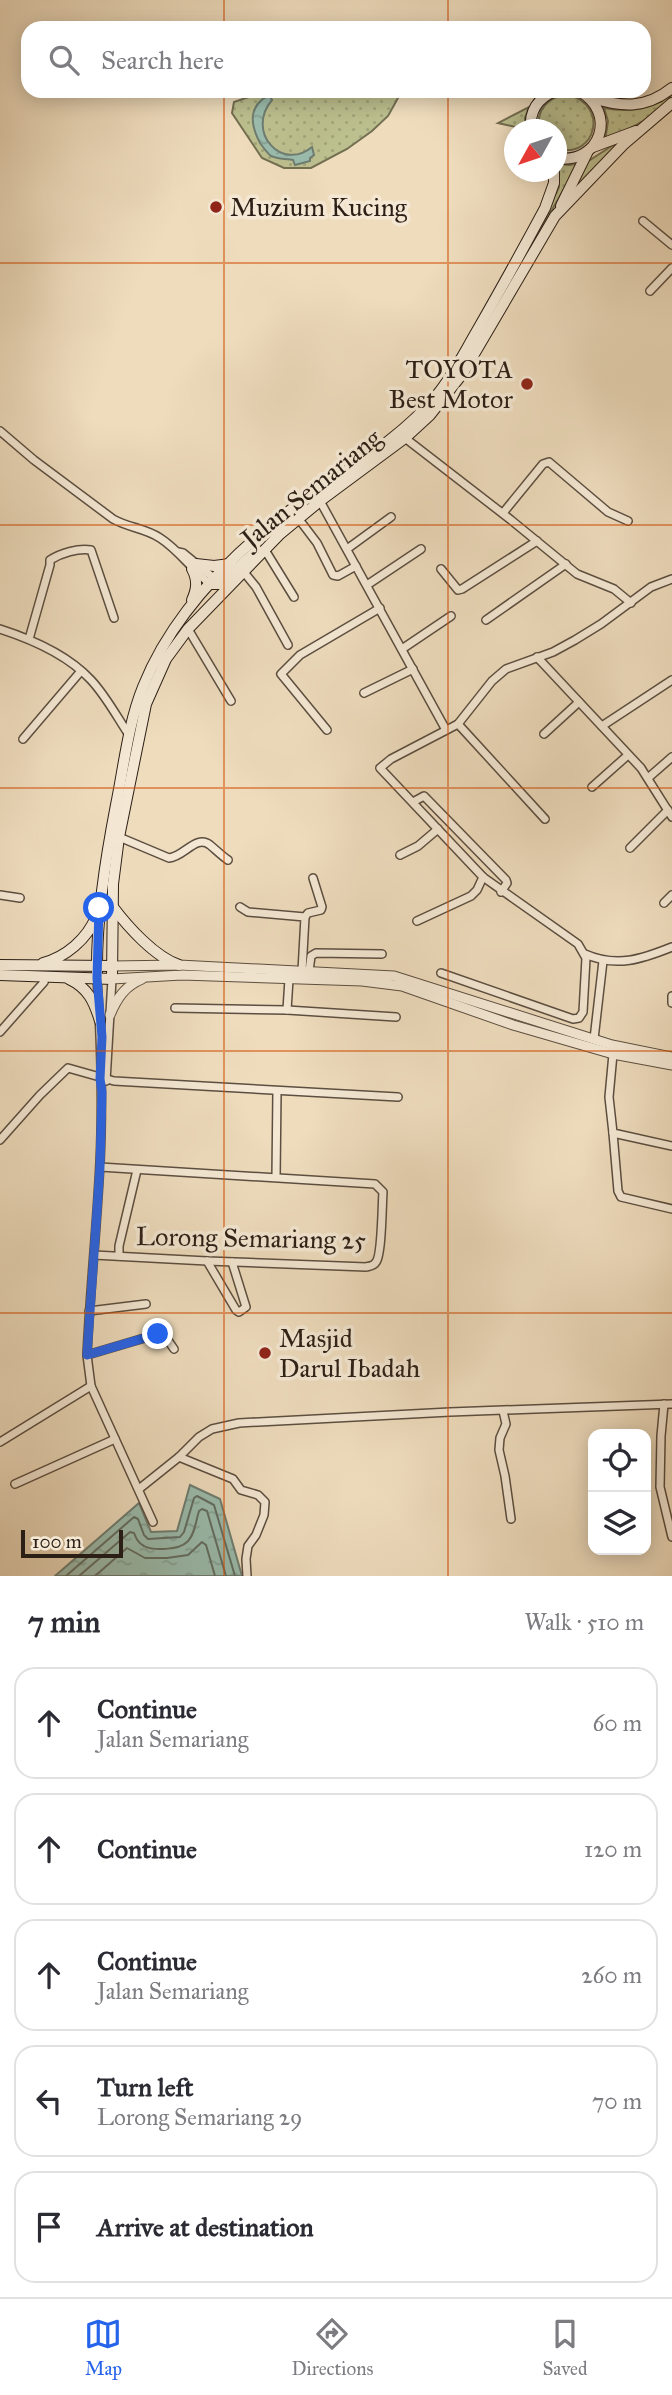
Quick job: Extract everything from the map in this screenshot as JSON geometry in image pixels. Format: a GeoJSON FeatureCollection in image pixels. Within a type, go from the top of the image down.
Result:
{"type":"FeatureCollection","features":[{"type":"Feature","properties":{"kind":"main road"},"geometry":{"type":"LineString","coordinates":[[594,98],[631,105],[654,101],[672,88]]}},
{"type":"Feature","properties":{"kind":"main road"},"geometry":{"type":"LineString","coordinates":[[532,119],[537,102],[544,98]]}},
{"type":"Feature","properties":{"kind":"main road"},"geometry":{"type":"LineString","coordinates":[[555,216],[600,133],[601,123],[595,104],[588,98]]}},
{"type":"Feature","properties":{"kind":"main road","name":"Jalan Semariang"},"geometry":{"type":"LineString","coordinates":[[112,979],[113,907],[120,837],[146,705],[166,659],[188,629],[298,518],[405,438],[430,415],[463,373],[555,216],[623,145],[672,103]]}},
{"type":"Feature","properties":{"kind":"main road"},"geometry":{"type":"LineString","coordinates":[[567,158],[575,158],[646,126]]}},
{"type":"Feature","properties":{"kind":"main road","name":"Jalan Semariang"},"geometry":{"type":"LineString","coordinates":[[97,978],[99,908],[133,716],[150,672],[168,638],[212,581],[270,526],[408,424],[436,396],[458,365],[545,208],[552,193],[553,182]]}},
{"type":"Feature","properties":{"kind":"main road"},"geometry":{"type":"LineString","coordinates":[[212,581],[220,584],[250,556],[264,550]]}},
{"type":"Feature","properties":{"kind":"main road"},"geometry":{"type":"LineString","coordinates":[[190,607],[196,590],[194,566],[230,564]]}},
{"type":"Feature","properties":{"kind":"main road"},"geometry":{"type":"LineString","coordinates":[[113,907],[160,955],[179,965]]}},
{"type":"Feature","properties":{"kind":"main road"},"geometry":{"type":"LineString","coordinates":[[29,966],[49,962],[65,954],[89,931],[99,908]]}},
{"type":"Feature","properties":{"kind":"main road"},"geometry":{"type":"LineString","coordinates":[[0,965],[112,966]]}},
{"type":"Feature","properties":{"kind":"main road"},"geometry":{"type":"LineString","coordinates":[[0,975],[112,979]]}},
{"type":"Feature","properties":{"kind":"main road"},"geometry":{"type":"LineString","coordinates":[[65,977],[86,989],[100,1021]]}},
{"type":"Feature","properties":{"kind":"street"},"geometry":{"type":"LineString","coordinates":[[643,221],[672,245]]}},
{"type":"Feature","properties":{"kind":"street"},"geometry":{"type":"LineString","coordinates":[[650,291],[672,268]]}},
{"type":"Feature","properties":{"kind":"street"},"geometry":{"type":"LineString","coordinates":[[0,431],[113,519],[124,526],[145,529],[162,539],[212,581]]}},
{"type":"Feature","properties":{"kind":"street"},"geometry":{"type":"LineString","coordinates":[[405,438],[577,574],[614,589],[631,603]]}},
{"type":"Feature","properties":{"kind":"street"},"geometry":{"type":"LineString","coordinates":[[503,513],[547,462],[550,462],[608,512],[628,521]]}},
{"type":"Feature","properties":{"kind":"street"},"geometry":{"type":"LineString","coordinates":[[320,501],[446,730]]}},
{"type":"Feature","properties":{"kind":"street"},"geometry":{"type":"LineString","coordinates":[[347,549],[391,517]]}},
{"type":"Feature","properties":{"kind":"street"},"geometry":{"type":"LineString","coordinates":[[298,518],[317,543],[333,575],[338,576],[356,566]]}},
{"type":"Feature","properties":{"kind":"street"},"geometry":{"type":"LineString","coordinates":[[441,569],[458,590],[462,589],[537,541]]}},
{"type":"Feature","properties":{"kind":"street"},"geometry":{"type":"LineString","coordinates":[[29,639],[50,560],[85,549],[91,550],[114,618]]}},
{"type":"Feature","properties":{"kind":"street"},"geometry":{"type":"LineString","coordinates":[[367,585],[421,549]]}},
{"type":"Feature","properties":{"kind":"street"},"geometry":{"type":"LineString","coordinates":[[264,550],[295,597]]}},
{"type":"Feature","properties":{"kind":"street"},"geometry":{"type":"LineString","coordinates":[[486,620],[566,564]]}},
{"type":"Feature","properties":{"kind":"street"},"geometry":{"type":"LineString","coordinates":[[243,571],[256,587],[288,645]]}},
{"type":"Feature","properties":{"kind":"street"},"geometry":{"type":"LineString","coordinates":[[672,579],[651,587],[575,640],[553,652],[515,664],[499,674],[458,723],[391,759],[380,768],[483,877],[578,944],[585,954],[603,961],[638,960],[672,947]]}},
{"type":"Feature","properties":{"kind":"street"},"geometry":{"type":"LineString","coordinates":[[327,730],[281,674],[300,655],[380,608]]}},
{"type":"Feature","properties":{"kind":"street"},"geometry":{"type":"LineString","coordinates":[[402,649],[451,616]]}},
{"type":"Feature","properties":{"kind":"street"},"geometry":{"type":"LineString","coordinates":[[0,629],[29,639],[80,671],[92,681],[130,736]]}},
{"type":"Feature","properties":{"kind":"street"},"geometry":{"type":"LineString","coordinates":[[188,629],[231,701]]}},
{"type":"Feature","properties":{"kind":"street"},"geometry":{"type":"LineString","coordinates":[[537,657],[648,778],[670,814],[630,848]]}},
{"type":"Feature","properties":{"kind":"street"},"geometry":{"type":"LineString","coordinates":[[364,693],[413,669]]}},
{"type":"Feature","properties":{"kind":"street"},"geometry":{"type":"LineString","coordinates":[[23,739],[80,671]]}},
{"type":"Feature","properties":{"kind":"street"},"geometry":{"type":"LineString","coordinates":[[602,726],[672,680]]}},
{"type":"Feature","properties":{"kind":"street"},"geometry":{"type":"LineString","coordinates":[[544,734],[579,702]]}},
{"type":"Feature","properties":{"kind":"street"},"geometry":{"type":"LineString","coordinates":[[114,713],[133,716]]}},
{"type":"Feature","properties":{"kind":"street"},"geometry":{"type":"LineString","coordinates":[[458,723],[545,819]]}},
{"type":"Feature","properties":{"kind":"street"},"geometry":{"type":"LineString","coordinates":[[592,787],[628,755]]}},
{"type":"Feature","properties":{"kind":"street"},"geometry":{"type":"LineString","coordinates":[[648,778],[672,757]]}},
{"type":"Feature","properties":{"kind":"street"},"geometry":{"type":"LineString","coordinates":[[413,802],[424,796],[444,816],[506,880],[506,887],[501,892]]}},
{"type":"Feature","properties":{"kind":"street"},"geometry":{"type":"LineString","coordinates":[[400,855],[418,846],[438,829]]}},
{"type":"Feature","properties":{"kind":"street"},"geometry":{"type":"LineString","coordinates":[[120,837],[169,858],[177,857],[192,845],[208,843],[228,860]]}},
{"type":"Feature","properties":{"kind":"street"},"geometry":{"type":"LineString","coordinates":[[416,921],[471,896],[483,877]]}},
{"type":"Feature","properties":{"kind":"street"},"geometry":{"type":"LineString","coordinates":[[240,907],[248,912],[304,917],[323,907],[313,878]]}},
{"type":"Feature","properties":{"kind":"street"},"geometry":{"type":"LineString","coordinates":[[0,895],[20,898]]}},
{"type":"Feature","properties":{"kind":"street"},"geometry":{"type":"LineString","coordinates":[[664,903],[672,895]]}},
{"type":"Feature","properties":{"kind":"street"},"geometry":{"type":"LineString","coordinates":[[304,917],[306,971]]}},
{"type":"Feature","properties":{"kind":"street"},"geometry":{"type":"LineString","coordinates":[[306,971],[311,956],[316,953],[382,954]]}},
{"type":"Feature","properties":{"kind":"street"},"geometry":{"type":"LineString","coordinates":[[441,972],[576,1020],[583,1012],[585,954]]}},
{"type":"Feature","properties":{"kind":"street"},"geometry":{"type":"LineString","coordinates":[[594,1040],[603,961]]}},
{"type":"Feature","properties":{"kind":"street"},"geometry":{"type":"LineString","coordinates":[[112,966],[179,965],[289,979],[362,981],[402,986],[513,1025],[613,1054],[672,1065]]}},
{"type":"Feature","properties":{"kind":"street"},"geometry":{"type":"LineString","coordinates":[[153,1522],[91,1386],[87,1355],[100,1167],[102,1092],[112,979],[218,972],[306,971],[394,976],[594,1040],[672,1057]]}},
{"type":"Feature","properties":{"kind":"street"},"geometry":{"type":"LineString","coordinates":[[110,1015],[118,996],[136,981],[147,977]]}},
{"type":"Feature","properties":{"kind":"street"},"geometry":{"type":"LineString","coordinates":[[97,978],[104,1079]]}},
{"type":"Feature","properties":{"kind":"street"},"geometry":{"type":"LineString","coordinates":[[287,1010],[289,979]]}},
{"type":"Feature","properties":{"kind":"street"},"geometry":{"type":"LineString","coordinates":[[0,1032],[44,982]]}},
{"type":"Feature","properties":{"kind":"street"},"geometry":{"type":"LineString","coordinates":[[672,996],[672,1003]]}},
{"type":"Feature","properties":{"kind":"street"},"geometry":{"type":"LineString","coordinates":[[175,1008],[287,1010],[396,1017]]}},
{"type":"Feature","properties":{"kind":"street"},"geometry":{"type":"LineString","coordinates":[[613,1054],[609,1097],[618,1191],[621,1197],[672,1209]]}},
{"type":"Feature","properties":{"kind":"street"},"geometry":{"type":"LineString","coordinates":[[0,1140],[65,1070],[73,1069],[104,1079],[398,1097]]}},
{"type":"Feature","properties":{"kind":"street"},"geometry":{"type":"LineString","coordinates":[[100,1167],[276,1177],[277,1091]]}},
{"type":"Feature","properties":{"kind":"street"},"geometry":{"type":"LineString","coordinates":[[613,1133],[672,1146]]}},
{"type":"Feature","properties":{"kind":"street"},"geometry":{"type":"LineString","coordinates":[[119,1256],[137,1170]]}},
{"type":"Feature","properties":{"kind":"street","name":"Lorong Semariang 25"},"geometry":{"type":"LineString","coordinates":[[94,1255],[366,1267],[374,1265],[377,1261],[383,1192],[375,1184],[276,1177]]}},
{"type":"Feature","properties":{"kind":"street"},"geometry":{"type":"LineString","coordinates":[[207,1261],[239,1312],[246,1307],[232,1262]]}},
{"type":"Feature","properties":{"kind":"street"},"geometry":{"type":"LineString","coordinates":[[89,1311],[146,1304]]}},
{"type":"Feature","properties":{"kind":"street"},"geometry":{"type":"LineString","coordinates":[[87,1355],[158,1334],[166,1336],[174,1349]]}},
{"type":"Feature","properties":{"kind":"street"},"geometry":{"type":"LineString","coordinates":[[0,1442],[91,1386]]}},
{"type":"Feature","properties":{"kind":"street"},"geometry":{"type":"LineString","coordinates":[[139,1489],[199,1437],[212,1429],[239,1423],[668,1404],[661,1436],[660,1487],[672,1537]]}},
{"type":"Feature","properties":{"kind":"street"},"geometry":{"type":"LineString","coordinates":[[503,1411],[506,1424],[500,1438],[499,1450],[510,1519]]}},
{"type":"Feature","properties":{"kind":"street"},"geometry":{"type":"LineString","coordinates":[[15,1483],[115,1439]]}},
{"type":"Feature","properties":{"kind":"street"},"geometry":{"type":"LineString","coordinates":[[178,1457],[233,1479],[240,1490],[258,1495],[265,1502],[264,1515],[248,1546],[247,1576]]}},
{"type":"Feature","properties":{"kind":"green space"},"geometry":{"type":"Polygon","coordinates":[[[672,94],[651,116],[605,141],[608,121],[604,108],[640,109],[656,104],[672,94]]]}},
{"type":"Feature","properties":{"kind":"green space"},"geometry":{"type":"Polygon","coordinates":[[[246,98],[398,98],[388,116],[372,131],[347,149],[311,168],[284,168],[262,158],[232,113],[234,102],[246,98]]]}},
{"type":"Feature","properties":{"kind":"green space"},"geometry":{"type":"Polygon","coordinates":[[[555,98],[581,100],[593,119],[589,139],[581,146],[567,150],[567,119],[539,119],[545,105],[555,98]]]}},
{"type":"Feature","properties":{"kind":"green space"},"geometry":{"type":"Polygon","coordinates":[[[529,107],[525,119],[506,119],[529,107]]]}},
{"type":"Feature","properties":{"kind":"green space"},"geometry":{"type":"Polygon","coordinates":[[[624,138],[568,197],[587,162],[624,138]]]}},
{"type":"Feature","properties":{"kind":"green space"},"geometry":{"type":"Polygon","coordinates":[[[579,163],[531,246],[559,187],[559,182],[567,182],[567,165],[579,163]]]}},
{"type":"Feature","properties":{"kind":"water"},"geometry":{"type":"Polygon","coordinates":[[[262,99],[272,100],[265,112],[263,124],[265,136],[271,145],[279,152],[289,155],[312,147],[314,155],[310,161],[295,165],[293,160],[271,156],[260,143],[254,129],[253,116],[262,99]]]}},
{"type":"Feature","properties":{"kind":"water"},"geometry":{"type":"Polygon","coordinates":[[[190,1485],[220,1499],[242,1576],[55,1576],[139,1503],[151,1532],[177,1531],[190,1485]]]}},
{"type":"Feature","properties":{"kind":"place","name":"Muzium Kucing"},"geometry":{"type":"Point","coordinates":[216,207]}},
{"type":"Feature","properties":{"kind":"place","name":"TOYOTA Best Motor"},"geometry":{"type":"Point","coordinates":[527,384]}},
{"type":"Feature","properties":{"kind":"place","name":"Masjid Darul Ibadah"},"geometry":{"type":"Point","coordinates":[265,1353]}},
{"type":"Feature","properties":{"kind":"route"},"geometry":{"type":"LineString","coordinates":[[99,908],[97,978],[102,1037],[100,1167],[87,1355],[158,1334]]}}]}
